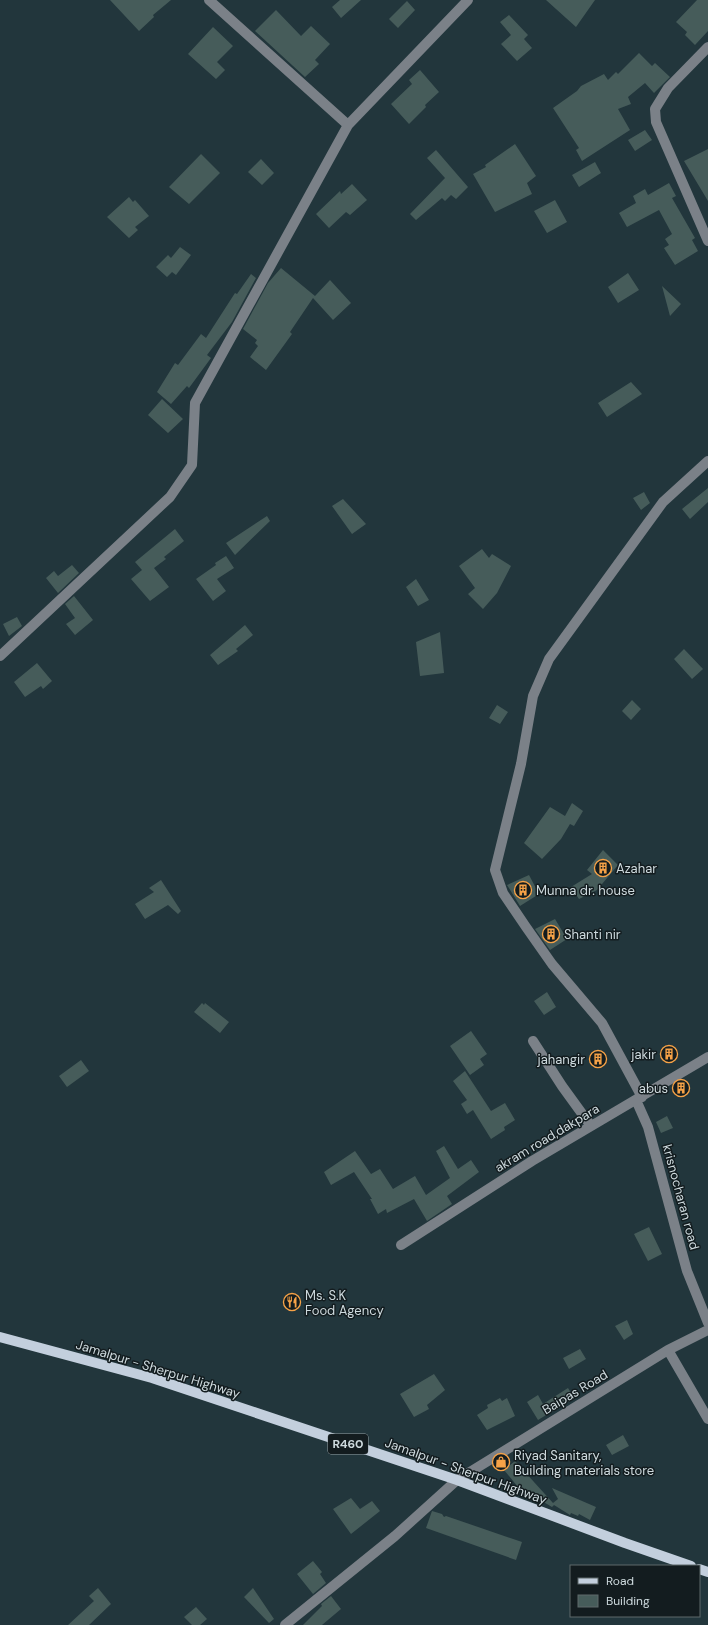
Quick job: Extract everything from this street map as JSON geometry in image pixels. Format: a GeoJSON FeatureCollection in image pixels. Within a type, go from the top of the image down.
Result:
{"type":"FeatureCollection","features":[{"type":"Feature","properties":{"kind":"main road","name":"Jamalpur - Sherpur Highway"},"geometry":{"type":"LineString","coordinates":[[0,1337],[152,1378],[457,1480],[688,1565]]}},
{"type":"Feature","properties":{"kind":"street"},"geometry":{"type":"LineString","coordinates":[[209,0],[348,125]]}},
{"type":"Feature","properties":{"kind":"street"},"geometry":{"type":"LineString","coordinates":[[0,656],[170,497],[192,466],[195,403],[348,125],[468,0]]}},
{"type":"Feature","properties":{"kind":"street"},"geometry":{"type":"LineString","coordinates":[[708,47],[668,88],[655,109],[656,122],[708,241]]}},
{"type":"Feature","properties":{"kind":"street","name":"krisnocharan road"},"geometry":{"type":"LineString","coordinates":[[708,461],[663,502],[549,659],[533,696],[521,764],[495,870],[503,893],[552,964],[602,1023],[639,1098],[687,1271],[708,1323]]}},
{"type":"Feature","properties":{"kind":"street"},"geometry":{"type":"LineString","coordinates":[[533,1041],[562,1086],[591,1126]]}},
{"type":"Feature","properties":{"kind":"street","name":"akram road,dakpara"},"geometry":{"type":"LineString","coordinates":[[401,1245],[478,1195],[708,1057]]}},
{"type":"Feature","properties":{"kind":"street","name":"Baipas Road"},"geometry":{"type":"LineString","coordinates":[[285,1625],[395,1536],[457,1480],[668,1350],[708,1330]]}},
{"type":"Feature","properties":{"kind":"street"},"geometry":{"type":"LineString","coordinates":[[668,1350],[708,1419]]}},
{"type":"Feature","properties":{"kind":"building"},"geometry":{"type":"Polygon","coordinates":[[[110,0],[171,0],[153,15],[154,17],[139,31],[110,0]]]}},
{"type":"Feature","properties":{"kind":"building"},"geometry":{"type":"Polygon","coordinates":[[[340,0],[361,0],[341,18],[332,7],[340,0]]]}},
{"type":"Feature","properties":{"kind":"building"},"geometry":{"type":"Polygon","coordinates":[[[546,0],[595,0],[576,27],[546,0]]]}},
{"type":"Feature","properties":{"kind":"building"},"geometry":{"type":"Polygon","coordinates":[[[697,0],[708,0],[708,31],[695,45],[685,35],[687,32],[676,22],[697,0]]]}},
{"type":"Feature","properties":{"kind":"building"},"geometry":{"type":"Polygon","coordinates":[[[407,1],[415,10],[398,28],[389,19],[407,1]]]}},
{"type":"Feature","properties":{"kind":"building"},"geometry":{"type":"Polygon","coordinates":[[[276,10],[301,36],[311,26],[330,44],[315,60],[319,64],[305,77],[255,31],[276,10]]]}},
{"type":"Feature","properties":{"kind":"building"},"geometry":{"type":"Polygon","coordinates":[[[509,15],[528,35],[524,39],[532,48],[517,61],[501,44],[511,35],[500,22],[509,15]]]}},
{"type":"Feature","properties":{"kind":"building"},"geometry":{"type":"Polygon","coordinates":[[[213,27],[233,46],[217,62],[225,70],[216,79],[188,54],[213,27]]]}},
{"type":"Feature","properties":{"kind":"building"},"geometry":{"type":"Polygon","coordinates":[[[639,53],[652,66],[655,63],[670,77],[654,93],[645,83],[628,97],[631,104],[618,109],[630,130],[582,161],[576,150],[579,148],[553,108],[577,91],[581,86],[604,74],[608,80],[616,72],[618,74],[639,53]]]}},
{"type":"Feature","properties":{"kind":"building"},"geometry":{"type":"Polygon","coordinates":[[[420,70],[439,92],[425,105],[426,107],[409,124],[391,104],[412,84],[409,80],[420,70]]]}},
{"type":"Feature","properties":{"kind":"building"},"geometry":{"type":"Polygon","coordinates":[[[645,130],[652,140],[635,151],[628,140],[645,130]]]}},
{"type":"Feature","properties":{"kind":"building"},"geometry":{"type":"Polygon","coordinates":[[[515,144],[536,176],[527,183],[532,194],[495,212],[473,174],[486,167],[485,165],[515,144]]]}},
{"type":"Feature","properties":{"kind":"building"},"geometry":{"type":"Polygon","coordinates":[[[708,149],[708,201],[684,161],[708,149]]]}},
{"type":"Feature","properties":{"kind":"building"},"geometry":{"type":"Polygon","coordinates":[[[436,150],[468,187],[456,199],[451,195],[445,201],[442,198],[416,220],[410,214],[445,178],[427,158],[436,150]]]}},
{"type":"Feature","properties":{"kind":"building"},"geometry":{"type":"Polygon","coordinates":[[[201,154],[220,173],[189,204],[169,187],[201,154]]]}},
{"type":"Feature","properties":{"kind":"building"},"geometry":{"type":"Polygon","coordinates":[[[261,159],[274,173],[262,185],[248,172],[261,159]]]}},
{"type":"Feature","properties":{"kind":"building"},"geometry":{"type":"Polygon","coordinates":[[[595,162],[601,173],[579,187],[572,175],[595,162]]]}},
{"type":"Feature","properties":{"kind":"building"},"geometry":{"type":"Polygon","coordinates":[[[669,183],[676,196],[672,198],[695,238],[692,240],[698,251],[675,265],[664,248],[669,245],[665,239],[672,234],[659,210],[627,227],[619,213],[636,203],[633,196],[645,189],[648,195],[669,183]]]}},
{"type":"Feature","properties":{"kind":"building"},"geometry":{"type":"Polygon","coordinates":[[[352,184],[367,200],[350,215],[346,212],[329,228],[316,214],[340,191],[341,194],[352,184]]]}},
{"type":"Feature","properties":{"kind":"building"},"geometry":{"type":"Polygon","coordinates":[[[129,197],[133,202],[135,200],[149,216],[135,227],[138,230],[129,238],[107,217],[129,197]]]}},
{"type":"Feature","properties":{"kind":"building"},"geometry":{"type":"Polygon","coordinates":[[[555,200],[567,222],[547,233],[534,211],[555,200]]]}},
{"type":"Feature","properties":{"kind":"building"},"geometry":{"type":"Polygon","coordinates":[[[180,247],[191,255],[176,275],[172,272],[167,277],[156,267],[168,255],[171,258],[180,247]]]}},
{"type":"Feature","properties":{"kind":"building"},"geometry":{"type":"Polygon","coordinates":[[[281,268],[315,296],[330,280],[351,303],[333,320],[313,298],[290,332],[292,334],[266,370],[250,357],[258,346],[255,343],[257,340],[243,329],[268,283],[281,268]]]}},
{"type":"Feature","properties":{"kind":"building"},"geometry":{"type":"Polygon","coordinates":[[[628,273],[639,290],[618,303],[608,287],[628,273]]]}},
{"type":"Feature","properties":{"kind":"building"},"geometry":{"type":"Polygon","coordinates":[[[251,274],[256,278],[232,322],[207,355],[211,358],[189,388],[187,386],[171,404],[157,392],[175,363],[178,365],[201,334],[206,338],[235,293],[237,294],[251,274]]]}},
{"type":"Feature","properties":{"kind":"building"},"geometry":{"type":"Polygon","coordinates":[[[662,286],[681,304],[670,316],[662,286]]]}},
{"type":"Feature","properties":{"kind":"building"},"geometry":{"type":"Polygon","coordinates":[[[631,382],[642,394],[607,417],[598,403],[631,382]]]}},
{"type":"Feature","properties":{"kind":"building"},"geometry":{"type":"Polygon","coordinates":[[[162,399],[183,419],[168,433],[148,415],[162,399]]]}},
{"type":"Feature","properties":{"kind":"building"},"geometry":{"type":"Polygon","coordinates":[[[708,488],[708,502],[690,519],[682,509],[708,488]]]}},
{"type":"Feature","properties":{"kind":"building"},"geometry":{"type":"Polygon","coordinates":[[[644,492],[650,503],[641,510],[633,498],[644,492]]]}},
{"type":"Feature","properties":{"kind":"building"},"geometry":{"type":"Polygon","coordinates":[[[343,499],[366,524],[352,534],[332,506],[343,499]]]}},
{"type":"Feature","properties":{"kind":"building"},"geometry":{"type":"Polygon","coordinates":[[[267,516],[270,521],[235,555],[226,543],[267,516]]]}},
{"type":"Feature","properties":{"kind":"building"},"geometry":{"type":"Polygon","coordinates":[[[175,529],[184,541],[164,557],[166,559],[154,568],[169,587],[150,601],[131,579],[142,570],[135,562],[175,529]]]}},
{"type":"Feature","properties":{"kind":"building"},"geometry":{"type":"Polygon","coordinates":[[[482,549],[489,558],[492,554],[511,566],[497,593],[483,609],[468,594],[475,588],[459,566],[482,549]]]}},
{"type":"Feature","properties":{"kind":"building"},"geometry":{"type":"Polygon","coordinates":[[[226,556],[234,568],[217,579],[226,591],[213,601],[196,579],[226,556]]]}},
{"type":"Feature","properties":{"kind":"building"},"geometry":{"type":"Polygon","coordinates":[[[72,565],[79,573],[58,593],[46,578],[54,571],[58,576],[72,565]]]}},
{"type":"Feature","properties":{"kind":"building"},"geometry":{"type":"Polygon","coordinates":[[[416,579],[429,600],[418,606],[406,587],[416,579]]]}},
{"type":"Feature","properties":{"kind":"building"},"geometry":{"type":"Polygon","coordinates":[[[74,596],[93,620],[75,635],[66,624],[75,618],[65,604],[74,596]]]}},
{"type":"Feature","properties":{"kind":"building"},"geometry":{"type":"Polygon","coordinates":[[[17,617],[22,626],[9,636],[3,624],[17,617]]]}},
{"type":"Feature","properties":{"kind":"building"},"geometry":{"type":"Polygon","coordinates":[[[245,625],[253,635],[236,649],[238,651],[218,665],[210,655],[245,625]]]}},
{"type":"Feature","properties":{"kind":"building"},"geometry":{"type":"Polygon","coordinates":[[[440,632],[444,673],[420,676],[416,642],[440,632]]]}},
{"type":"Feature","properties":{"kind":"building"},"geometry":{"type":"Polygon","coordinates":[[[684,649],[703,669],[692,679],[674,659],[684,649]]]}},
{"type":"Feature","properties":{"kind":"building"},"geometry":{"type":"Polygon","coordinates":[[[37,663],[52,681],[43,689],[41,686],[25,697],[14,682],[37,663]]]}},
{"type":"Feature","properties":{"kind":"building"},"geometry":{"type":"Polygon","coordinates":[[[632,700],[641,709],[631,720],[622,711],[632,700]]]}},
{"type":"Feature","properties":{"kind":"building"},"geometry":{"type":"Polygon","coordinates":[[[497,705],[508,712],[500,724],[489,718],[497,705]]]}},
{"type":"Feature","properties":{"kind":"building"},"geometry":{"type":"Polygon","coordinates":[[[572,803],[583,811],[574,826],[570,824],[561,839],[542,859],[524,843],[550,807],[565,816],[572,803]]]}},
{"type":"Feature","properties":{"kind":"building"},"geometry":{"type":"Polygon","coordinates":[[[603,850],[618,865],[597,890],[579,899],[571,887],[592,874],[587,870],[603,850]]]}},
{"type":"Feature","properties":{"kind":"building","name":"Munna dr. house"},"geometry":{"type":"Polygon","coordinates":[[[529,875],[539,894],[520,906],[507,885],[529,875]]]}},
{"type":"Feature","properties":{"kind":"building"},"geometry":{"type":"Polygon","coordinates":[[[161,880],[181,911],[178,914],[168,905],[145,919],[135,904],[154,892],[149,888],[161,880]]]}},
{"type":"Feature","properties":{"kind":"building","name":"Shanti nir"},"geometry":{"type":"Polygon","coordinates":[[[555,919],[567,939],[550,950],[535,929],[555,919]]]}},
{"type":"Feature","properties":{"kind":"building"},"geometry":{"type":"Polygon","coordinates":[[[547,992],[556,1007],[544,1015],[534,1001],[547,992]]]}},
{"type":"Feature","properties":{"kind":"building"},"geometry":{"type":"Polygon","coordinates":[[[202,1003],[204,1005],[205,1003],[229,1022],[220,1033],[194,1012],[202,1003]]]}},
{"type":"Feature","properties":{"kind":"building"},"geometry":{"type":"Polygon","coordinates":[[[471,1031],[487,1054],[480,1059],[484,1065],[470,1075],[450,1046],[471,1031]]]}},
{"type":"Feature","properties":{"kind":"building"},"geometry":{"type":"Polygon","coordinates":[[[81,1060],[89,1071],[67,1087],[59,1076],[81,1060]]]}},
{"type":"Feature","properties":{"kind":"building"},"geometry":{"type":"Polygon","coordinates":[[[465,1071],[491,1111],[505,1103],[515,1120],[504,1127],[505,1130],[491,1139],[473,1110],[467,1114],[461,1104],[467,1100],[453,1081],[465,1071]]]}},
{"type":"Feature","properties":{"kind":"building"},"geometry":{"type":"Polygon","coordinates":[[[667,1116],[673,1128],[661,1133],[656,1122],[667,1116]]]}},
{"type":"Feature","properties":{"kind":"building"},"geometry":{"type":"Polygon","coordinates":[[[444,1146],[458,1169],[471,1160],[479,1172],[447,1196],[452,1204],[427,1221],[414,1199],[387,1213],[386,1209],[378,1214],[370,1199],[372,1199],[354,1172],[331,1185],[324,1172],[355,1151],[371,1174],[380,1169],[393,1189],[415,1176],[426,1195],[450,1178],[436,1151],[444,1146]]]}},
{"type":"Feature","properties":{"kind":"building"},"geometry":{"type":"Polygon","coordinates":[[[649,1227],[662,1254],[648,1261],[634,1234],[649,1227]]]}},
{"type":"Feature","properties":{"kind":"building"},"geometry":{"type":"Polygon","coordinates":[[[627,1320],[633,1334],[624,1340],[615,1326],[627,1320]]]}},
{"type":"Feature","properties":{"kind":"building"},"geometry":{"type":"Polygon","coordinates":[[[580,1349],[586,1359],[569,1369],[563,1358],[580,1349]]]}},
{"type":"Feature","properties":{"kind":"building"},"geometry":{"type":"Polygon","coordinates":[[[434,1374],[445,1390],[427,1405],[429,1409],[414,1417],[400,1394],[434,1374]]]}},
{"type":"Feature","properties":{"kind":"building"},"geometry":{"type":"Polygon","coordinates":[[[568,1388],[574,1398],[538,1420],[527,1402],[538,1395],[543,1404],[568,1388]]]}},
{"type":"Feature","properties":{"kind":"building"},"geometry":{"type":"Polygon","coordinates":[[[500,1398],[502,1401],[507,1398],[515,1416],[487,1430],[477,1415],[488,1408],[487,1405],[500,1398]]]}},
{"type":"Feature","properties":{"kind":"building"},"geometry":{"type":"Polygon","coordinates":[[[623,1435],[629,1446],[612,1455],[606,1445],[623,1435]]]}},
{"type":"Feature","properties":{"kind":"building"},"geometry":{"type":"Polygon","coordinates":[[[515,1461],[553,1503],[558,1499],[552,1488],[596,1507],[590,1520],[579,1514],[578,1516],[571,1513],[570,1515],[554,1505],[552,1507],[518,1487],[504,1470],[515,1461]]]}},
{"type":"Feature","properties":{"kind":"building"},"geometry":{"type":"Polygon","coordinates":[[[351,1498],[360,1509],[372,1501],[380,1511],[351,1534],[333,1509],[351,1498]]]}},
{"type":"Feature","properties":{"kind":"building"},"geometry":{"type":"Polygon","coordinates":[[[432,1511],[442,1514],[444,1517],[446,1516],[522,1542],[516,1560],[426,1528],[432,1511]]]}},
{"type":"Feature","properties":{"kind":"building"},"geometry":{"type":"Polygon","coordinates":[[[313,1561],[322,1572],[320,1574],[326,1583],[313,1594],[297,1574],[313,1561]]]}},
{"type":"Feature","properties":{"kind":"building"},"geometry":{"type":"Polygon","coordinates":[[[98,1588],[111,1604],[89,1625],[68,1625],[94,1601],[89,1596],[98,1588]]]}},
{"type":"Feature","properties":{"kind":"building"},"geometry":{"type":"Polygon","coordinates":[[[253,1588],[274,1619],[269,1623],[244,1597],[253,1588]]]}},
{"type":"Feature","properties":{"kind":"building"},"geometry":{"type":"Polygon","coordinates":[[[331,1596],[341,1609],[322,1625],[303,1625],[322,1606],[321,1604],[331,1596]]]}},
{"type":"Feature","properties":{"kind":"building"},"geometry":{"type":"Polygon","coordinates":[[[196,1607],[207,1619],[200,1625],[192,1625],[184,1617],[196,1607]]]}},
{"type":"Feature","properties":{"kind":"place","name":"Azahar"},"geometry":{"type":"Point","coordinates":[603,868]}},
{"type":"Feature","properties":{"kind":"place","name":"Munna dr. house"},"geometry":{"type":"Point","coordinates":[523,890]}},
{"type":"Feature","properties":{"kind":"place","name":"Shanti nir"},"geometry":{"type":"Point","coordinates":[551,934]}},
{"type":"Feature","properties":{"kind":"place","name":"jakir"},"geometry":{"type":"Point","coordinates":[669,1054]}},
{"type":"Feature","properties":{"kind":"place","name":"jahangir"},"geometry":{"type":"Point","coordinates":[598,1059]}},
{"type":"Feature","properties":{"kind":"place","name":"abus"},"geometry":{"type":"Point","coordinates":[681,1088]}},
{"type":"Feature","properties":{"kind":"place","name":"Ms. S.K Food Agency"},"geometry":{"type":"Point","coordinates":[292,1302]}},
{"type":"Feature","properties":{"kind":"place","name":"Riyad Sanitary, Building materials store"},"geometry":{"type":"Point","coordinates":[501,1462]}}]}
